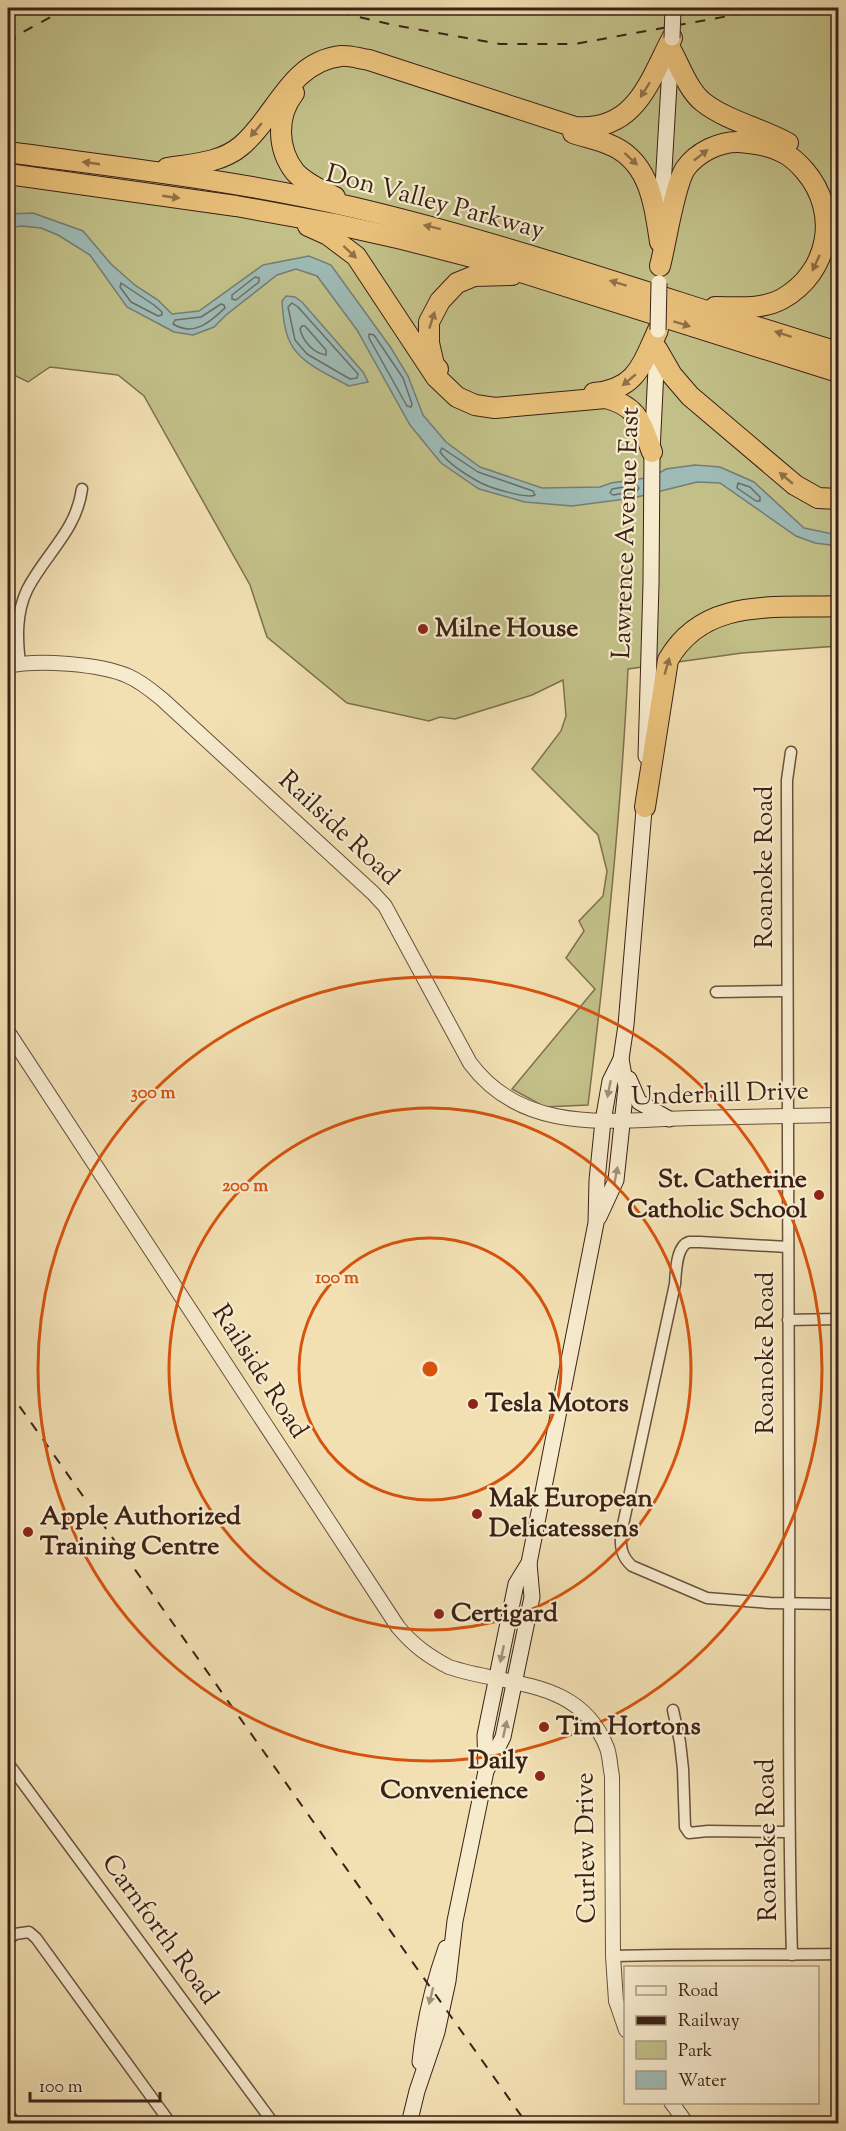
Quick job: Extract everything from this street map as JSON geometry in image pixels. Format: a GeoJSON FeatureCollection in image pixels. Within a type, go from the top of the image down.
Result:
{"type":"FeatureCollection","features":[{"type":"Feature","properties":{"kind":"highway"},"geometry":{"type":"LineString","coordinates":[[149,171],[218,160],[240,147],[257,130],[298,76],[309,67],[325,60],[343,56],[369,60],[574,127],[602,126],[617,119],[633,107],[649,86],[672,44]]}},
{"type":"Feature","properties":{"kind":"highway"},"geometry":{"type":"LineString","coordinates":[[672,44],[690,84],[702,101],[724,114],[784,140],[798,148],[815,164],[828,183],[837,207],[838,238]]}},
{"type":"Feature","properties":{"kind":"highway"},"geometry":{"type":"LineString","coordinates":[[356,208],[317,188],[296,172],[282,147],[280,125],[289,99],[310,74],[326,66],[360,67],[610,144],[631,159],[647,181],[660,242]]}},
{"type":"Feature","properties":{"kind":"highway"},"geometry":{"type":"LineString","coordinates":[[660,275],[679,185],[685,169],[695,158],[712,146],[734,142],[764,144],[785,153],[798,163],[814,181],[823,201],[826,226],[823,248],[814,270],[781,300],[759,307],[694,307]]}},
{"type":"Feature","properties":{"kind":"highway","name":"Don Valley Parkway"},"geometry":{"type":"LineString","coordinates":[[8,152],[260,188],[356,208],[495,245],[838,352]]}},
{"type":"Feature","properties":{"kind":"highway","name":"Don Valley Parkway"},"geometry":{"type":"LineString","coordinates":[[8,174],[236,206],[402,239],[476,258],[833,372]]}},
{"type":"Feature","properties":{"kind":"highway"},"geometry":{"type":"LineString","coordinates":[[280,215],[328,235],[356,256],[436,378],[457,397],[475,405],[495,408],[606,398],[622,402],[641,421],[652,452]]}},
{"type":"Feature","properties":{"kind":"highway"},"geometry":{"type":"LineString","coordinates":[[526,275],[474,276],[457,283],[440,302],[429,322],[429,343],[434,365],[455,387],[470,397],[495,401],[617,389],[629,382],[639,371],[657,341]]}},
{"type":"Feature","properties":{"kind":"highway"},"geometry":{"type":"LineString","coordinates":[[657,341],[672,375],[690,396],[809,495],[838,499]]}},
{"type":"Feature","properties":{"kind":"highway"},"geometry":{"type":"LineString","coordinates":[[645,807],[668,660],[674,650],[694,629],[716,616],[744,609],[838,606]]}},
{"type":"Feature","properties":{"kind":"main road","name":"Lawrence Avenue East"},"geometry":{"type":"LineString","coordinates":[[596,1223],[616,1180],[626,1088],[621,1059],[637,912],[645,807],[652,452],[660,242],[673,8]]}},
{"type":"Feature","properties":{"kind":"main road","name":"Lawrence Avenue East"},"geometry":{"type":"LineString","coordinates":[[410,2124],[417,2091],[446,1992],[455,1921],[486,1772],[503,1737],[532,1597],[529,1563],[596,1223],[597,1180],[610,1081],[621,1059]]}},
{"type":"Feature","properties":{"kind":"main road"},"geometry":{"type":"LineString","coordinates":[[621,1059],[639,1102],[669,1119]]}},
{"type":"Feature","properties":{"kind":"main road","name":"Lawrence Avenue East"},"geometry":{"type":"LineString","coordinates":[[486,1772],[484,1735],[516,1584],[529,1563]]}},
{"type":"Feature","properties":{"kind":"street"},"geometry":{"type":"LineString","coordinates":[[14,665],[23,600],[34,579],[74,521],[81,502],[82,489]]}},
{"type":"Feature","properties":{"kind":"street","name":"Railside Road"},"geometry":{"type":"LineString","coordinates":[[14,665],[35,662],[86,667],[127,675],[141,683],[374,893],[385,906],[459,1046],[480,1077],[501,1094],[543,1114],[603,1121]]}},
{"type":"Feature","properties":{"kind":"street","name":"Roanoke Road"},"geometry":{"type":"LineString","coordinates":[[790,752],[787,780],[788,1832],[792,1955]]}},
{"type":"Feature","properties":{"kind":"street"},"geometry":{"type":"LineString","coordinates":[[716,992],[787,992]]}},
{"type":"Feature","properties":{"kind":"street","name":"Railside Road"},"geometry":{"type":"LineString","coordinates":[[8,1032],[398,1627],[414,1645],[434,1659],[459,1670],[514,1683]]}},
{"type":"Feature","properties":{"kind":"street","name":"Underhill Drive"},"geometry":{"type":"LineString","coordinates":[[603,1121],[838,1115]]}},
{"type":"Feature","properties":{"kind":"street"},"geometry":{"type":"LineString","coordinates":[[788,1247],[700,1242],[689,1242],[683,1246],[678,1258],[675,1284],[620,1543],[625,1560],[632,1566],[707,1598],[729,1601],[838,1604]]}},
{"type":"Feature","properties":{"kind":"street"},"geometry":{"type":"LineString","coordinates":[[788,1320],[838,1319]]}},
{"type":"Feature","properties":{"kind":"street","name":"Curlew Drive"},"geometry":{"type":"LineString","coordinates":[[514,1683],[558,1694],[574,1703],[592,1722],[608,1749],[612,1776],[613,1956],[616,2001],[624,2024]]}},
{"type":"Feature","properties":{"kind":"street"},"geometry":{"type":"LineString","coordinates":[[673,1710],[683,1769],[685,1827],[689,1833],[708,1831],[788,1832]]}},
{"type":"Feature","properties":{"kind":"street","name":"Carnforth Road"},"geometry":{"type":"LineString","coordinates":[[8,1762],[274,2124]]}},
{"type":"Feature","properties":{"kind":"street"},"geometry":{"type":"LineString","coordinates":[[8,1940],[15,1934],[29,1932],[36,1938],[171,2124]]}},
{"type":"Feature","properties":{"kind":"street"},"geometry":{"type":"LineString","coordinates":[[613,1956],[699,1953],[838,1954]]}},
{"type":"Feature","properties":{"kind":"street"},"geometry":{"type":"LineString","coordinates":[[672,2104],[687,2124]]}},
{"type":"Feature","properties":{"kind":"street"},"geometry":{"type":"LineString","coordinates":[[8,2113],[16,2124]]}},
{"type":"Feature","properties":{"kind":"green space"},"geometry":{"type":"Polygon","coordinates":[[[8,8],[838,8],[838,646],[742,653],[628,669],[612,887],[588,1105],[545,1107],[512,1089],[595,989],[566,958],[584,931],[579,921],[603,896],[607,871],[598,835],[532,769],[561,731],[566,716],[563,680],[532,695],[455,719],[440,717],[429,721],[347,703],[267,637],[250,585],[144,396],[118,375],[50,367],[28,382],[12,374],[8,379],[8,8]]]}},
{"type":"Feature","properties":{"kind":"water"},"geometry":{"type":"Polygon","coordinates":[[[33,213],[83,231],[111,264],[136,286],[158,300],[172,314],[199,311],[263,265],[309,256],[331,265],[391,348],[408,376],[423,415],[446,442],[480,467],[542,488],[600,487],[611,483],[652,477],[666,469],[695,465],[720,467],[754,482],[804,528],[838,535],[838,546],[815,543],[796,536],[720,483],[697,482],[633,498],[572,506],[525,502],[479,489],[441,463],[410,425],[357,330],[317,276],[296,269],[277,275],[214,327],[193,335],[174,332],[127,307],[90,255],[58,235],[41,228],[22,226],[8,228],[8,214],[33,213]]]}},
{"type":"Feature","properties":{"kind":"water"},"geometry":{"type":"Polygon","coordinates":[[[286,296],[295,297],[302,302],[363,372],[368,382],[349,386],[301,357],[290,342],[285,327],[282,301],[286,296]]]}},
{"type":"Feature","properties":{"kind":"railway"},"geometry":{"type":"LineString","coordinates":[[8,44],[23,32],[67,8]]}},
{"type":"Feature","properties":{"kind":"railway"},"geometry":{"type":"LineString","coordinates":[[321,8],[393,25],[500,44],[575,44],[772,8]]}},
{"type":"Feature","properties":{"kind":"railway"},"geometry":{"type":"LineString","coordinates":[[8,1390],[527,2124]]}},
{"type":"Feature","properties":{"kind":"place","name":"Milne House"},"geometry":{"type":"Point","coordinates":[423,629]}},
{"type":"Feature","properties":{"kind":"place","name":"St. Catherine Catholic School"},"geometry":{"type":"Point","coordinates":[819,1195]}},
{"type":"Feature","properties":{"kind":"place","name":"Tesla Motors"},"geometry":{"type":"Point","coordinates":[473,1404]}},
{"type":"Feature","properties":{"kind":"place","name":"Mak European Delicatessens"},"geometry":{"type":"Point","coordinates":[477,1514]}},
{"type":"Feature","properties":{"kind":"place","name":"Apple Authorized Training Centre"},"geometry":{"type":"Point","coordinates":[28,1532]}},
{"type":"Feature","properties":{"kind":"place","name":"Certigard"},"geometry":{"type":"Point","coordinates":[439,1614]}},
{"type":"Feature","properties":{"kind":"place","name":"Tim Hortons"},"geometry":{"type":"Point","coordinates":[544,1727]}},
{"type":"Feature","properties":{"kind":"place","name":"Daily Convenience"},"geometry":{"type":"Point","coordinates":[540,1776]}}]}
